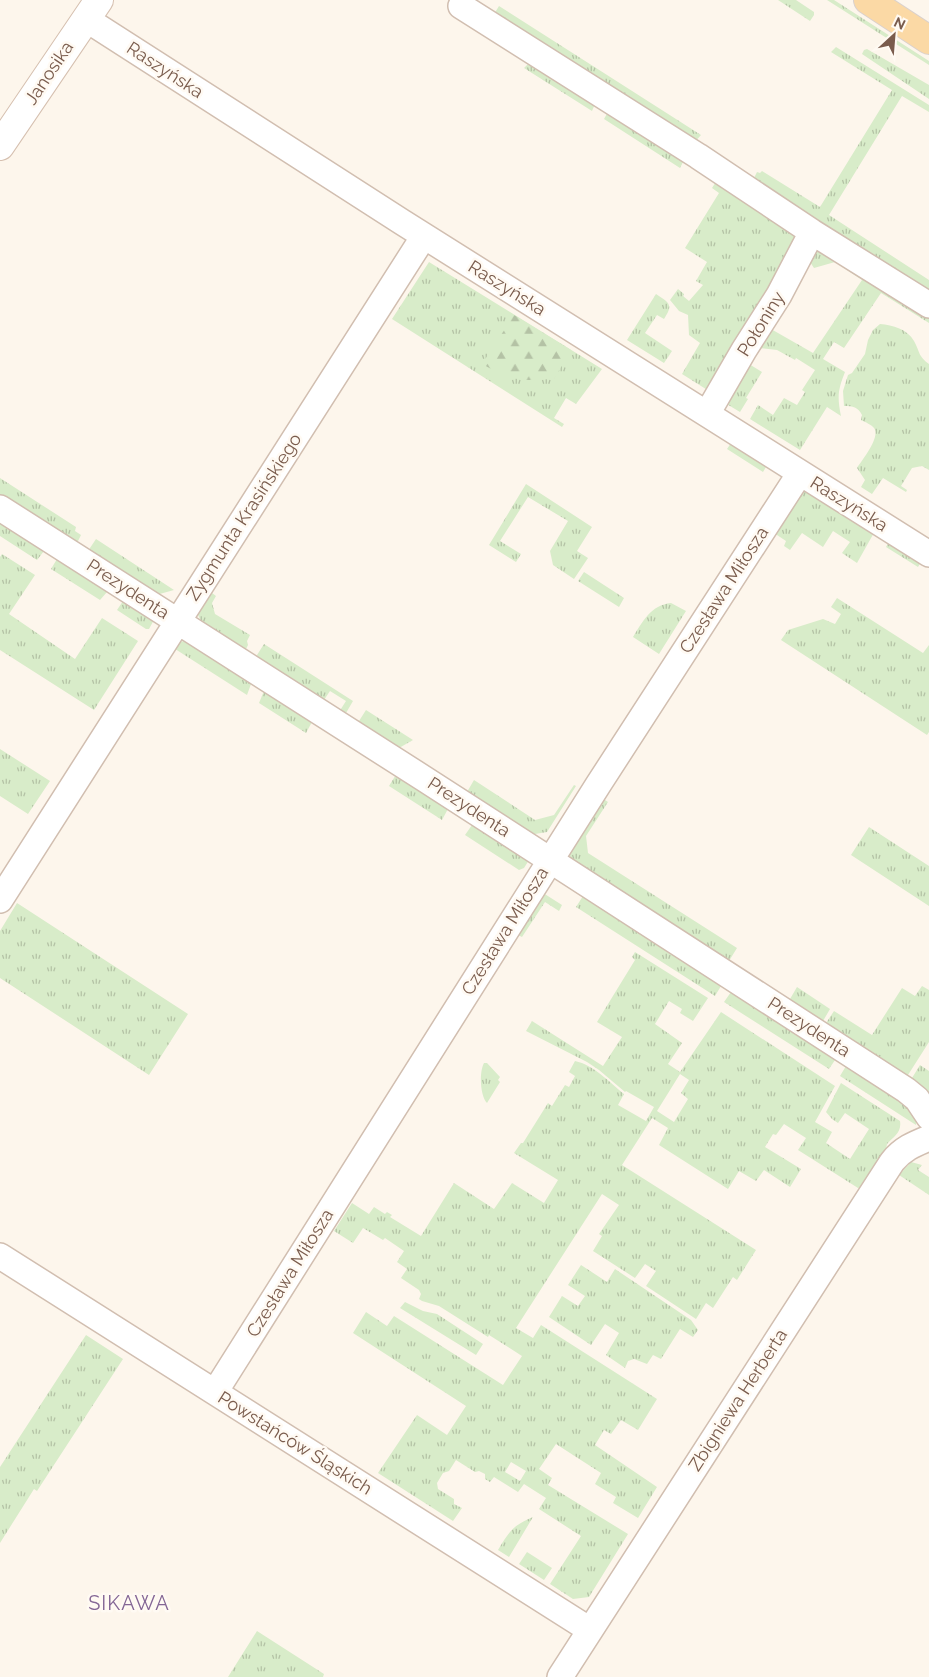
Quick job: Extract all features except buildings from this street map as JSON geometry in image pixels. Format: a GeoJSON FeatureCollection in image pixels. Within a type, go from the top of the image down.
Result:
{"type":"FeatureCollection","features":[{"type":"Feature","properties":{"kind":"main road"},"geometry":{"type":"LineString","coordinates":[[868,0],[926,33]]}},
{"type":"Feature","properties":{"kind":"street"},"geometry":{"type":"LineString","coordinates":[[461,6],[929,305]]}},
{"type":"Feature","properties":{"kind":"street","name":"Janosika"},"geometry":{"type":"LineString","coordinates":[[0,146],[92,10]]}},
{"type":"Feature","properties":{"kind":"street","name":"Raszyńska"},"geometry":{"type":"LineString","coordinates":[[92,10],[424,236],[929,554]]}},
{"type":"Feature","properties":{"kind":"street","name":"Połoniny"},"geometry":{"type":"LineString","coordinates":[[707,414],[779,295],[812,232]]}},
{"type":"Feature","properties":{"kind":"street","name":"Zygmunta Krasińskiego"},"geometry":{"type":"LineString","coordinates":[[0,900],[424,236]]}},
{"type":"Feature","properties":{"kind":"street","name":"Czesława Miłosza"},"geometry":{"type":"LineString","coordinates":[[215,1392],[550,860],[800,473]]}},
{"type":"Feature","properties":{"kind":"street","name":"Prezydenta"},"geometry":{"type":"LineString","coordinates":[[0,508],[906,1090],[917,1098],[929,1116]]}},
{"type":"Feature","properties":{"kind":"street","name":"Zbigniewa Herberta"},"geometry":{"type":"LineString","coordinates":[[560,1677],[892,1162],[899,1153],[909,1146],[929,1138]]}},
{"type":"Feature","properties":{"kind":"street","name":"Powstańców Śląskich"},"geometry":{"type":"LineString","coordinates":[[0,1256],[590,1630]]}},
{"type":"Feature","properties":{"kind":"green space"},"geometry":{"type":"Polygon","coordinates":[[[778,0],[796,0],[814,12],[814,15],[810,21],[778,0]]]}},
{"type":"Feature","properties":{"kind":"green space"},"geometry":{"type":"Polygon","coordinates":[[[827,0],[834,0],[929,61],[929,65],[827,0]]]}},
{"type":"Feature","properties":{"kind":"green space"},"geometry":{"type":"Polygon","coordinates":[[[499,6],[701,135],[693,144],[491,19],[499,6]]]}},
{"type":"Feature","properties":{"kind":"green space"},"geometry":{"type":"Polygon","coordinates":[[[836,47],[929,105],[929,112],[902,96],[829,215],[929,280],[929,296],[748,180],[754,178],[757,172],[760,173],[762,171],[820,207],[892,90],[831,52],[836,47]]]}},
{"type":"Feature","properties":{"kind":"green space"},"geometry":{"type":"Polygon","coordinates":[[[867,49],[929,85],[929,99],[862,54],[867,49]]]}},
{"type":"Feature","properties":{"kind":"green space"},"geometry":{"type":"Polygon","coordinates":[[[529,63],[595,104],[592,111],[524,68],[529,63]]]}},
{"type":"Feature","properties":{"kind":"green space"},"geometry":{"type":"Polygon","coordinates":[[[609,110],[686,156],[680,168],[604,119],[609,110]]]}},
{"type":"Feature","properties":{"kind":"green space"},"geometry":{"type":"Polygon","coordinates":[[[719,177],[800,238],[709,391],[682,374],[700,343],[689,335],[688,315],[679,311],[670,300],[678,289],[689,301],[703,285],[696,281],[707,262],[685,248],[719,193],[712,188],[719,177]]]}},
{"type":"Feature","properties":{"kind":"green space"},"geometry":{"type":"Polygon","coordinates":[[[817,246],[929,310],[929,323],[881,293],[844,348],[834,342],[823,359],[845,372],[839,393],[841,416],[827,407],[800,450],[750,419],[758,405],[773,415],[784,398],[797,405],[805,392],[802,390],[815,370],[796,358],[795,360],[777,350],[759,348],[771,329],[813,353],[862,280],[835,262],[814,268],[810,262],[817,246]]]}},
{"type":"Feature","properties":{"kind":"green space"},"geometry":{"type":"Polygon","coordinates":[[[429,262],[602,369],[576,404],[566,398],[554,418],[564,424],[562,427],[392,319],[429,262]]]}},
{"type":"Feature","properties":{"kind":"green space"},"geometry":{"type":"Polygon","coordinates":[[[656,294],[669,304],[669,310],[664,319],[657,315],[645,333],[672,351],[664,363],[627,340],[656,294]]]}},
{"type":"Feature","properties":{"kind":"green space"},"geometry":{"type":"Polygon","coordinates":[[[514,315],[571,350],[554,379],[528,380],[506,377],[482,364],[514,315]]]}},
{"type":"Feature","properties":{"kind":"green space"},"geometry":{"type":"Polygon","coordinates":[[[880,324],[890,325],[908,333],[921,356],[929,364],[929,470],[922,466],[912,468],[901,486],[907,490],[906,492],[883,478],[872,494],[861,487],[865,480],[857,468],[873,443],[875,437],[874,428],[861,420],[862,415],[857,409],[844,406],[843,391],[848,375],[852,373],[865,354],[868,340],[873,330],[880,324]]]}},
{"type":"Feature","properties":{"kind":"green space"},"geometry":{"type":"Polygon","coordinates":[[[749,364],[762,372],[740,412],[725,403],[749,364]]]}},
{"type":"Feature","properties":{"kind":"green space"},"geometry":{"type":"Polygon","coordinates":[[[731,443],[769,462],[763,472],[727,449],[731,443]]]}},
{"type":"Feature","properties":{"kind":"green space"},"geometry":{"type":"Polygon","coordinates":[[[0,478],[76,527],[75,531],[81,535],[78,541],[73,541],[0,495],[0,478]]]}},
{"type":"Feature","properties":{"kind":"green space"},"geometry":{"type":"Polygon","coordinates":[[[526,484],[592,527],[577,551],[588,558],[574,579],[553,565],[550,551],[568,521],[528,497],[500,541],[521,554],[516,562],[489,545],[526,484]]]}},
{"type":"Feature","properties":{"kind":"green space"},"geometry":{"type":"Polygon","coordinates":[[[804,490],[875,531],[857,563],[842,553],[850,542],[833,531],[823,547],[802,533],[790,550],[784,546],[786,541],[771,531],[804,490]]]}},
{"type":"Feature","properties":{"kind":"green space"},"geometry":{"type":"Polygon","coordinates":[[[0,519],[44,551],[37,560],[0,536],[0,519]]]}},
{"type":"Feature","properties":{"kind":"green space"},"geometry":{"type":"Polygon","coordinates":[[[96,539],[174,590],[156,595],[90,552],[90,548],[96,539]]]}},
{"type":"Feature","properties":{"kind":"green space"},"geometry":{"type":"Polygon","coordinates":[[[890,540],[922,560],[918,567],[886,547],[890,540]]]}},
{"type":"Feature","properties":{"kind":"green space"},"geometry":{"type":"Polygon","coordinates":[[[2,554],[35,575],[9,614],[75,659],[102,618],[138,641],[94,710],[0,650],[0,557],[2,554]]]}},
{"type":"Feature","properties":{"kind":"green space"},"geometry":{"type":"Polygon","coordinates":[[[57,559],[108,587],[107,592],[100,600],[51,569],[57,559]]]}},
{"type":"Feature","properties":{"kind":"green space"},"geometry":{"type":"Polygon","coordinates":[[[584,572],[624,598],[619,607],[578,581],[584,572]]]}},
{"type":"Feature","properties":{"kind":"green space"},"geometry":{"type":"Polygon","coordinates":[[[208,590],[216,596],[212,603],[215,614],[250,635],[246,649],[241,650],[202,623],[197,613],[208,590]]]}},
{"type":"Feature","properties":{"kind":"green space"},"geometry":{"type":"Polygon","coordinates":[[[837,598],[923,653],[929,645],[929,732],[927,735],[781,640],[788,630],[823,619],[835,624],[841,614],[831,607],[837,598]]]}},
{"type":"Feature","properties":{"kind":"green space"},"geometry":{"type":"Polygon","coordinates":[[[123,601],[155,618],[149,629],[146,629],[117,610],[123,601]]]}},
{"type":"Feature","properties":{"kind":"green space"},"geometry":{"type":"Polygon","coordinates":[[[671,603],[686,611],[659,654],[633,637],[653,610],[664,604],[671,603]]]}},
{"type":"Feature","properties":{"kind":"green space"},"geometry":{"type":"Polygon","coordinates":[[[184,641],[190,642],[249,679],[251,684],[247,695],[172,647],[184,641]]]}},
{"type":"Feature","properties":{"kind":"green space"},"geometry":{"type":"Polygon","coordinates":[[[264,644],[353,701],[346,713],[342,714],[339,712],[346,701],[330,691],[324,700],[258,660],[257,655],[264,644]]]}},
{"type":"Feature","properties":{"kind":"green space"},"geometry":{"type":"Polygon","coordinates":[[[264,691],[311,719],[312,722],[306,733],[259,703],[264,691]]]}},
{"type":"Feature","properties":{"kind":"green space"},"geometry":{"type":"Polygon","coordinates":[[[366,710],[413,740],[399,748],[360,726],[359,721],[366,710]]]}},
{"type":"Feature","properties":{"kind":"green space"},"geometry":{"type":"Polygon","coordinates":[[[0,749],[50,781],[28,814],[0,796],[0,749]]]}},
{"type":"Feature","properties":{"kind":"green space"},"geometry":{"type":"Polygon","coordinates":[[[397,773],[449,807],[442,820],[389,786],[397,773]]]}},
{"type":"Feature","properties":{"kind":"green space"},"geometry":{"type":"Polygon","coordinates":[[[474,780],[535,820],[554,815],[574,785],[576,786],[547,832],[529,835],[467,792],[474,780]]]}},
{"type":"Feature","properties":{"kind":"green space"},"geometry":{"type":"Polygon","coordinates":[[[602,798],[608,802],[586,836],[588,853],[737,948],[729,961],[571,859],[569,854],[602,798]]]}},
{"type":"Feature","properties":{"kind":"green space"},"geometry":{"type":"Polygon","coordinates":[[[475,824],[529,860],[524,868],[519,870],[465,835],[472,825],[475,824]]]}},
{"type":"Feature","properties":{"kind":"green space"},"geometry":{"type":"Polygon","coordinates":[[[869,827],[929,866],[929,906],[851,855],[869,827]]]}},
{"type":"Feature","properties":{"kind":"green space"},"geometry":{"type":"Polygon","coordinates":[[[540,891],[562,905],[559,911],[545,902],[522,937],[516,934],[540,891]]]}},
{"type":"Feature","properties":{"kind":"green space"},"geometry":{"type":"Polygon","coordinates":[[[583,896],[586,896],[720,982],[721,986],[715,996],[576,907],[583,896]]]}},
{"type":"Feature","properties":{"kind":"green space"},"geometry":{"type":"Polygon","coordinates":[[[17,903],[188,1014],[149,1075],[0,978],[0,931],[17,903]]]}},
{"type":"Feature","properties":{"kind":"green space"},"geometry":{"type":"Polygon","coordinates":[[[635,952],[708,998],[693,1021],[680,1013],[682,1009],[669,1001],[655,1024],[682,1043],[668,1064],[680,1072],[721,1012],[835,1086],[815,1122],[832,1132],[826,1143],[850,1159],[869,1129],[845,1113],[838,1123],[826,1112],[841,1083],[900,1121],[900,1129],[887,1144],[885,1155],[863,1187],[858,1188],[798,1150],[806,1138],[784,1124],[776,1135],[773,1134],[765,1147],[801,1169],[790,1187],[764,1170],[756,1181],[739,1171],[728,1189],[659,1145],[668,1128],[652,1118],[622,1165],[756,1250],[737,1280],[733,1277],[713,1308],[706,1303],[696,1319],[646,1286],[656,1271],[645,1264],[635,1278],[593,1251],[602,1236],[599,1234],[619,1205],[602,1194],[516,1328],[533,1338],[541,1325],[657,1399],[638,1430],[621,1420],[611,1434],[604,1430],[595,1445],[657,1487],[638,1518],[613,1503],[616,1497],[595,1484],[601,1473],[556,1444],[539,1469],[552,1478],[548,1485],[628,1534],[589,1597],[573,1599],[550,1584],[581,1536],[539,1509],[546,1498],[524,1484],[518,1492],[494,1477],[490,1482],[485,1479],[485,1474],[479,1471],[475,1472],[456,1460],[449,1471],[443,1473],[437,1483],[438,1489],[454,1499],[454,1504],[462,1508],[453,1521],[378,1473],[417,1415],[447,1435],[466,1406],[353,1333],[366,1312],[387,1326],[394,1316],[503,1385],[522,1356],[439,1306],[419,1299],[421,1294],[419,1290],[401,1278],[407,1269],[397,1262],[404,1251],[385,1238],[383,1240],[363,1228],[353,1243],[334,1231],[352,1203],[369,1214],[374,1207],[385,1214],[387,1212],[392,1215],[390,1217],[421,1236],[454,1183],[494,1209],[512,1183],[544,1203],[558,1180],[514,1153],[523,1143],[548,1103],[552,1106],[565,1085],[569,1087],[575,1076],[569,1072],[575,1061],[589,1066],[607,1079],[624,1094],[618,1105],[646,1121],[654,1107],[625,1092],[587,1062],[526,1031],[532,1021],[603,1066],[622,1037],[597,1022],[635,960],[632,957],[635,952]],[[680,1074],[657,1111],[674,1122],[688,1099],[681,1093],[689,1080],[680,1074]],[[511,1462],[505,1472],[520,1481],[526,1471],[511,1462]]]}},
{"type":"Feature","properties":{"kind":"green space"},"geometry":{"type":"Polygon","coordinates":[[[922,986],[929,990],[929,1042],[905,1077],[827,1026],[826,1023],[834,1011],[872,1035],[902,988],[915,996],[922,986]]]}},
{"type":"Feature","properties":{"kind":"green space"},"geometry":{"type":"Polygon","coordinates":[[[797,987],[830,1009],[823,1021],[819,1022],[791,1003],[790,999],[797,987]]]}},
{"type":"Feature","properties":{"kind":"green space"},"geometry":{"type":"Polygon","coordinates":[[[731,992],[735,992],[834,1054],[835,1060],[829,1069],[724,1002],[731,992]]]}},
{"type":"Feature","properties":{"kind":"green space"},"geometry":{"type":"Polygon","coordinates":[[[484,1063],[487,1063],[500,1077],[498,1080],[500,1082],[487,1103],[481,1084],[481,1072],[484,1063]]]}},
{"type":"Feature","properties":{"kind":"green space"},"geometry":{"type":"Polygon","coordinates":[[[920,1065],[929,1071],[929,1092],[912,1081],[920,1065]]]}},
{"type":"Feature","properties":{"kind":"green space"},"geometry":{"type":"Polygon","coordinates":[[[846,1066],[851,1066],[899,1096],[917,1118],[916,1125],[840,1076],[846,1066]]]}},
{"type":"Feature","properties":{"kind":"green space"},"geometry":{"type":"Polygon","coordinates":[[[911,1162],[922,1165],[918,1170],[929,1177],[929,1195],[899,1175],[911,1162]]]}},
{"type":"Feature","properties":{"kind":"green space"},"geometry":{"type":"Polygon","coordinates":[[[581,1265],[607,1282],[615,1269],[691,1320],[698,1330],[693,1337],[680,1329],[661,1359],[653,1355],[647,1364],[634,1359],[628,1361],[625,1368],[606,1355],[619,1333],[605,1324],[591,1345],[549,1317],[562,1296],[578,1306],[585,1296],[568,1285],[581,1265]]]}},
{"type":"Feature","properties":{"kind":"green space"},"geometry":{"type":"Polygon","coordinates":[[[405,1302],[423,1311],[437,1314],[483,1344],[476,1355],[400,1308],[405,1302]]]}},
{"type":"Feature","properties":{"kind":"green space"},"geometry":{"type":"Polygon","coordinates":[[[86,1335],[123,1359],[37,1491],[34,1489],[0,1543],[0,1467],[86,1335]]]}},
{"type":"Feature","properties":{"kind":"green space"},"geometry":{"type":"Polygon","coordinates":[[[533,1517],[509,1557],[498,1550],[512,1530],[533,1517]]]}},
{"type":"Feature","properties":{"kind":"green space"},"geometry":{"type":"Polygon","coordinates":[[[527,1552],[552,1568],[544,1580],[519,1564],[527,1552]]]}},
{"type":"Feature","properties":{"kind":"green space"},"geometry":{"type":"Polygon","coordinates":[[[257,1631],[324,1674],[323,1677],[228,1677],[257,1631]]]}},
{"type":"Feature","properties":{"kind":"district","name":"SIKAWA"},"geometry":{"type":"Point","coordinates":[129,1603]}}]}
